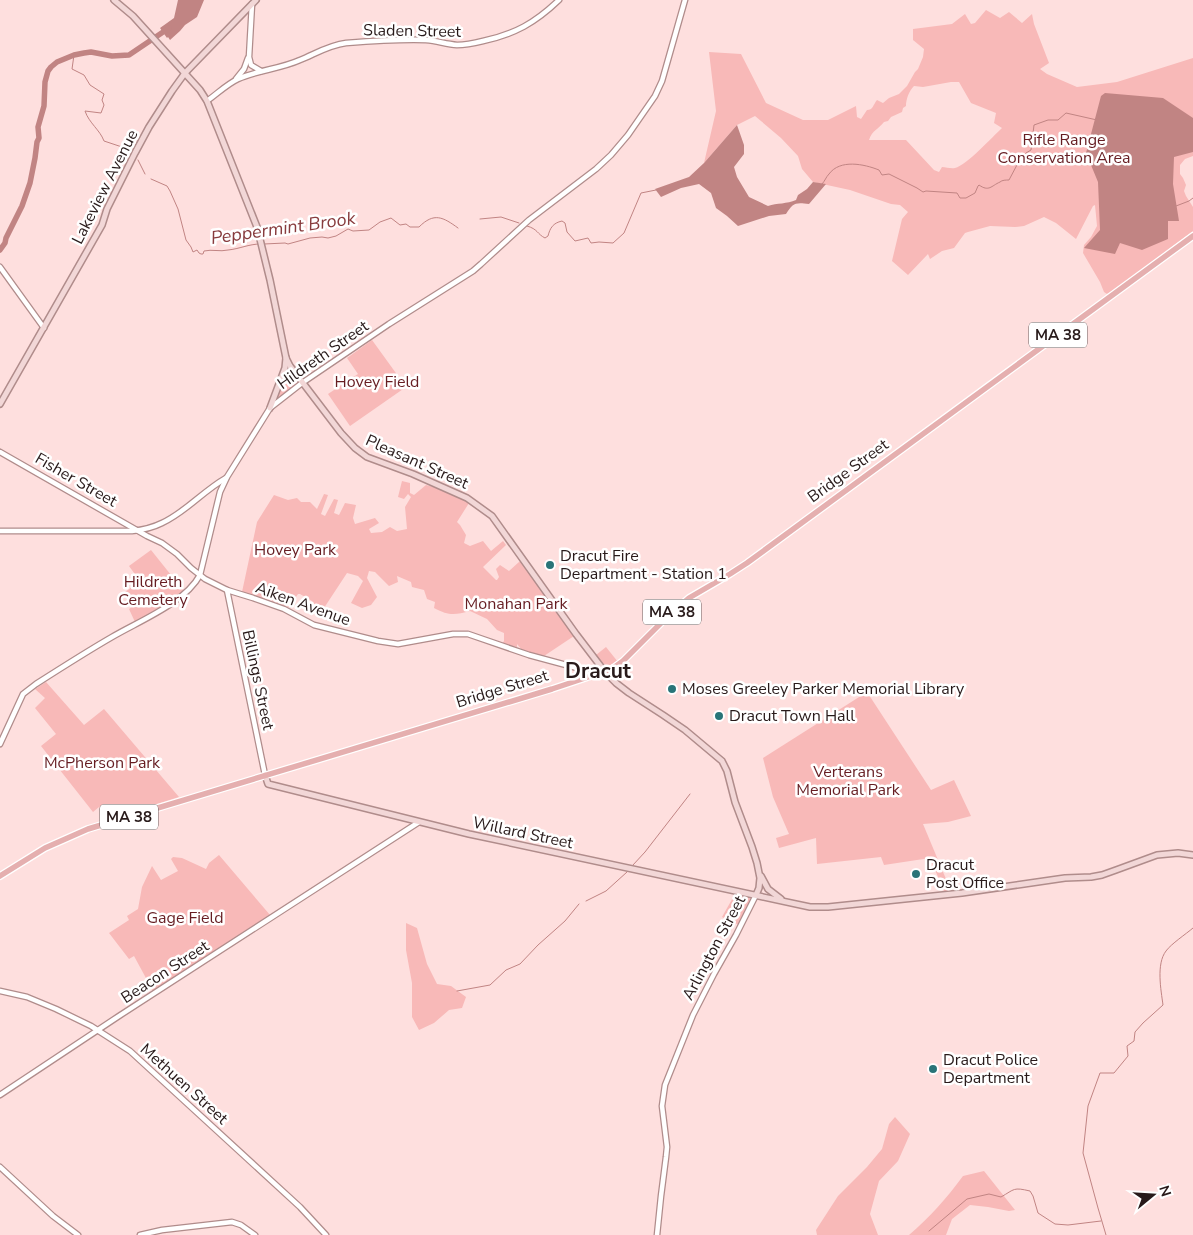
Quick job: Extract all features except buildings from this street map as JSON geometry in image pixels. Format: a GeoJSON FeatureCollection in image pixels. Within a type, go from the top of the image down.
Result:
{"type":"FeatureCollection","features":[{"type":"Feature","properties":{"kind":"main road","name":"Pleasant Street"},"geometry":{"type":"LineString","coordinates":[[114,0],[133,16],[185,73],[200,90],[206,101],[257,227],[286,358],[302,383],[354,448],[367,457],[467,498],[492,516],[605,672]]}},
{"type":"Feature","properties":{"kind":"main road","name":"Lakeview Avenue"},"geometry":{"type":"LineString","coordinates":[[0,404],[102,225],[107,209],[138,147],[172,91],[185,73],[254,2]]}},
{"type":"Feature","properties":{"kind":"main road","name":"Bridge Street"},"geometry":{"type":"LineString","coordinates":[[0,876],[45,848],[80,832],[605,672],[623,661],[689,598],[748,562],[1193,236]]}},
{"type":"Feature","properties":{"kind":"main road"},"geometry":{"type":"LineString","coordinates":[[270,408],[285,368],[286,358]]}},
{"type":"Feature","properties":{"kind":"main road","name":"Arlington Street"},"geometry":{"type":"LineString","coordinates":[[605,672],[629,693],[680,726],[722,761],[727,771],[735,802],[759,871],[759,884],[756,895]]}},
{"type":"Feature","properties":{"kind":"main road","name":"Willard Street"},"geometry":{"type":"LineString","coordinates":[[265,775],[268,784],[419,822],[810,907],[828,907],[1102,875],[1162,854],[1178,853],[1193,855]]}},
{"type":"Feature","properties":{"kind":"main road"},"geometry":{"type":"LineString","coordinates":[[759,871],[768,889],[783,901]]}},
{"type":"Feature","properties":{"kind":"street","name":"Sladen Street"},"geometry":{"type":"LineString","coordinates":[[206,101],[236,80],[261,71],[300,61],[334,45],[427,40],[458,45],[489,40],[529,24],[559,0]]}},
{"type":"Feature","properties":{"kind":"street","name":"Hildreth Street"},"geometry":{"type":"LineString","coordinates":[[0,744],[25,692],[106,641],[180,598],[198,579],[220,492],[227,477],[270,408],[302,383],[407,312],[473,271],[529,220],[590,175],[606,160],[628,135],[656,96],[685,0]]}},
{"type":"Feature","properties":{"kind":"street"},"geometry":{"type":"LineString","coordinates":[[236,80],[244,69],[249,57],[254,2]]}},
{"type":"Feature","properties":{"kind":"street"},"geometry":{"type":"LineString","coordinates":[[249,57],[251,65],[261,71]]}},
{"type":"Feature","properties":{"kind":"street"},"geometry":{"type":"LineString","coordinates":[[0,267],[44,328]]}},
{"type":"Feature","properties":{"kind":"street","name":"Fisher Street"},"geometry":{"type":"LineString","coordinates":[[0,452],[139,530]]}},
{"type":"Feature","properties":{"kind":"street"},"geometry":{"type":"LineString","coordinates":[[0,531],[132,532],[153,527],[167,520],[227,477]]}},
{"type":"Feature","properties":{"kind":"street","name":"Aiken Avenue"},"geometry":{"type":"LineString","coordinates":[[139,530],[147,536],[162,542],[200,575],[226,590],[284,610],[314,625],[390,644],[453,634],[468,634],[529,655],[581,669],[586,672],[588,677]]}},
{"type":"Feature","properties":{"kind":"street","name":"Billings Street"},"geometry":{"type":"LineString","coordinates":[[226,590],[265,775]]}},
{"type":"Feature","properties":{"kind":"street","name":"Beacon Street"},"geometry":{"type":"LineString","coordinates":[[0,1096],[98,1030],[419,822]]}},
{"type":"Feature","properties":{"kind":"street","name":"Arlington Street"},"geometry":{"type":"LineString","coordinates":[[657,1235],[667,1147],[662,1106],[665,1085],[693,1014],[756,895]]}},
{"type":"Feature","properties":{"kind":"street","name":"Methuen Street"},"geometry":{"type":"LineString","coordinates":[[0,991],[27,997],[48,1005],[98,1030],[138,1057],[300,1207],[326,1235]]}},
{"type":"Feature","properties":{"kind":"street"},"geometry":{"type":"LineString","coordinates":[[0,1167],[53,1216],[78,1235]]}},
{"type":"Feature","properties":{"kind":"street"},"geometry":{"type":"LineString","coordinates":[[140,1235],[234,1222],[255,1235]]}},
{"type":"Feature","properties":{"kind":"green space","name":"Rifle Range Conservation Area"},"geometry":{"type":"Polygon","coordinates":[[[986,10],[1000,18],[1009,12],[1022,23],[1032,14],[1049,63],[1040,69],[1077,87],[1117,82],[1193,58],[1193,156],[1185,159],[1180,165],[1180,174],[1186,185],[1184,191],[1193,207],[1193,231],[1113,291],[1107,294],[1104,292],[1083,253],[1084,245],[1097,226],[1095,205],[1076,239],[1056,223],[1044,217],[1024,226],[990,226],[965,233],[954,248],[942,251],[930,259],[928,254],[908,275],[892,261],[902,219],[908,212],[900,205],[891,204],[850,190],[813,182],[802,169],[798,156],[781,138],[755,116],[737,125],[704,163],[716,111],[709,52],[741,54],[766,103],[803,120],[828,120],[856,106],[857,117],[861,119],[877,100],[883,103],[899,94],[907,86],[918,69],[924,49],[913,40],[913,29],[952,24],[965,14],[971,24],[975,23],[986,10]],[[959,82],[923,87],[914,86],[909,93],[906,106],[902,112],[884,122],[872,134],[869,140],[906,140],[934,170],[939,172],[942,167],[953,168],[960,166],[1002,128],[994,123],[996,113],[971,103],[959,82]]]}},
{"type":"Feature","properties":{"kind":"green space","name":"Hovey Field"},"geometry":{"type":"Polygon","coordinates":[[[372,340],[406,387],[350,426],[328,394],[358,374],[347,358],[372,340]]]}},
{"type":"Feature","properties":{"kind":"green space"},"geometry":{"type":"Polygon","coordinates":[[[288,367],[299,383],[276,399],[275,398],[288,367]]]}},
{"type":"Feature","properties":{"kind":"green space"},"geometry":{"type":"Polygon","coordinates":[[[402,481],[410,483],[410,493],[414,495],[426,485],[448,492],[469,503],[457,522],[466,535],[464,543],[470,546],[483,541],[491,551],[503,541],[506,545],[483,567],[497,580],[499,577],[496,569],[500,565],[509,571],[521,561],[574,636],[544,656],[522,650],[517,644],[517,647],[502,644],[504,633],[497,630],[487,619],[470,611],[452,614],[439,611],[434,608],[435,602],[427,599],[424,590],[412,587],[411,582],[397,576],[398,582],[389,586],[375,572],[369,571],[367,578],[377,597],[371,605],[362,608],[351,603],[363,581],[358,576],[347,573],[324,608],[317,607],[312,601],[300,594],[298,594],[289,607],[284,607],[283,605],[242,592],[257,522],[274,495],[288,500],[297,498],[301,502],[310,502],[317,509],[324,494],[328,495],[321,514],[325,516],[334,499],[338,500],[334,513],[339,515],[345,503],[356,505],[353,518],[355,524],[375,518],[379,523],[369,529],[371,533],[382,532],[390,527],[397,531],[407,529],[405,507],[411,497],[408,494],[404,499],[398,497],[402,481]]]}},
{"type":"Feature","properties":{"kind":"green space","name":"Hildreth Cemetery"},"geometry":{"type":"Polygon","coordinates":[[[151,550],[183,590],[178,597],[135,622],[129,609],[132,607],[125,592],[132,587],[130,583],[137,577],[129,566],[151,550]]]}},
{"type":"Feature","properties":{"kind":"green space"},"geometry":{"type":"Polygon","coordinates":[[[606,647],[618,662],[608,666],[602,663],[596,655],[606,647]]]}},
{"type":"Feature","properties":{"kind":"green space","name":"McPherson Park"},"geometry":{"type":"Polygon","coordinates":[[[46,682],[84,725],[104,709],[179,797],[109,819],[99,807],[93,812],[41,746],[56,734],[35,708],[45,698],[35,689],[46,682]]]}},
{"type":"Feature","properties":{"kind":"green space","name":"Verterans Memorial Park"},"geometry":{"type":"Polygon","coordinates":[[[867,692],[931,790],[954,780],[971,816],[948,822],[923,824],[951,891],[944,891],[930,858],[884,865],[881,857],[817,864],[816,838],[779,848],[776,838],[789,834],[773,797],[763,758],[867,692]]]}},
{"type":"Feature","properties":{"kind":"green space","name":"Gage Field"},"geometry":{"type":"Polygon","coordinates":[[[219,855],[270,915],[153,991],[134,956],[129,959],[109,933],[129,920],[127,916],[138,909],[142,887],[152,866],[161,880],[178,871],[171,859],[173,857],[182,858],[206,869],[209,863],[219,855]]]}},
{"type":"Feature","properties":{"kind":"green space"},"geometry":{"type":"Polygon","coordinates":[[[735,894],[749,897],[751,900],[739,925],[722,917],[735,894]]]}},
{"type":"Feature","properties":{"kind":"green space"},"geometry":{"type":"Polygon","coordinates":[[[406,923],[417,928],[427,964],[437,984],[451,986],[466,997],[462,1008],[449,1010],[434,1023],[419,1030],[412,1017],[412,983],[406,950],[406,923]]]}},
{"type":"Feature","properties":{"kind":"green space"},"geometry":{"type":"Polygon","coordinates":[[[895,1117],[910,1134],[898,1161],[879,1181],[870,1214],[878,1235],[817,1235],[816,1230],[838,1196],[882,1149],[889,1124],[895,1117]]]}},
{"type":"Feature","properties":{"kind":"green space"},"geometry":{"type":"Polygon","coordinates":[[[984,1171],[1015,1210],[1009,1211],[970,1205],[952,1219],[946,1235],[909,1235],[938,1207],[963,1176],[984,1171]]]}},
{"type":"Feature","properties":{"kind":"shaded area"},"geometry":{"type":"Polygon","coordinates":[[[178,0],[204,0],[197,17],[185,25],[170,40],[160,28],[174,18],[178,0]]]}},
{"type":"Feature","properties":{"kind":"shaded area"},"geometry":{"type":"Polygon","coordinates":[[[1105,93],[1163,98],[1193,118],[1193,152],[1174,157],[1173,184],[1179,221],[1168,221],[1168,239],[1142,250],[1120,243],[1115,254],[1084,248],[1100,230],[1098,182],[1086,153],[1101,96],[1105,93]]]}},
{"type":"Feature","properties":{"kind":"shaded area"},"geometry":{"type":"Polygon","coordinates":[[[737,125],[744,145],[744,154],[734,167],[737,177],[749,197],[768,206],[796,200],[798,195],[813,182],[826,184],[809,204],[795,204],[786,214],[769,216],[738,226],[716,208],[711,193],[699,184],[681,188],[661,197],[655,189],[689,177],[704,163],[737,125]]]}},
{"type":"Feature","properties":{"kind":"waterway"},"geometry":{"type":"LineString","coordinates":[[0,250],[22,206],[30,183],[39,138],[38,127],[44,106],[45,82],[51,67],[57,62],[84,53],[91,52],[112,56],[129,55],[169,28]]}},
{"type":"Feature","properties":{"kind":"waterway","name":"Peppermint Brook"},"geometry":{"type":"LineString","coordinates":[[74,55],[72,69],[84,75],[90,85],[104,94],[102,100],[104,105],[101,113],[85,111],[89,119],[104,141],[131,150]]}},
{"type":"Feature","properties":{"kind":"waterway","name":"Peppermint Brook"},"geometry":{"type":"LineString","coordinates":[[822,184],[834,169],[839,166],[852,164],[879,170],[882,175],[889,174],[923,192],[957,193],[960,198],[966,198],[975,193],[979,185],[988,188],[1002,181],[1009,180],[1018,163],[1022,162],[1026,153],[1031,150],[1034,125],[1048,120],[1058,120],[1066,113],[1097,120]]}},
{"type":"Feature","properties":{"kind":"waterway","name":"Peppermint Brook"},"geometry":{"type":"LineString","coordinates":[[138,160],[145,174]]}},
{"type":"Feature","properties":{"kind":"waterway","name":"Peppermint Brook"},"geometry":{"type":"LineString","coordinates":[[151,179],[167,186],[170,191],[178,209],[186,240],[193,252],[197,250],[203,254],[207,250],[225,251],[260,244]]}},
{"type":"Feature","properties":{"kind":"waterway","name":"Peppermint Brook"},"geometry":{"type":"LineString","coordinates":[[527,226],[545,238],[548,236],[552,226],[562,221],[565,223],[567,232],[575,241],[588,238],[591,243],[613,243],[624,233],[641,193],[656,190]]}},
{"type":"Feature","properties":{"kind":"waterway","name":"Peppermint Brook"},"geometry":{"type":"LineString","coordinates":[[1176,206],[1193,198]]}},
{"type":"Feature","properties":{"kind":"waterway","name":"Peppermint Brook"},"geometry":{"type":"LineString","coordinates":[[480,219],[501,217],[519,223]]}},
{"type":"Feature","properties":{"kind":"waterway","name":"Peppermint Brook"},"geometry":{"type":"LineString","coordinates":[[264,244],[288,244],[310,238],[328,238],[348,229],[353,231],[369,230],[380,222],[391,218],[400,225],[406,224],[410,227],[419,227],[429,219],[438,218],[448,221],[458,228]]}},
{"type":"Feature","properties":{"kind":"waterway"},"geometry":{"type":"LineString","coordinates":[[633,865],[690,794]]}},
{"type":"Feature","properties":{"kind":"waterway"},"geometry":{"type":"LineString","coordinates":[[586,901],[606,891],[627,872]]}},
{"type":"Feature","properties":{"kind":"waterway"},"geometry":{"type":"LineString","coordinates":[[457,991],[490,985],[506,970],[520,964],[565,921],[579,904]]}},
{"type":"Feature","properties":{"kind":"waterway"},"geometry":{"type":"LineString","coordinates":[[1106,1235],[1083,1153],[1088,1106],[1100,1073],[1114,1073],[1128,1056],[1127,1046],[1134,1041],[1135,1032],[1163,1005],[1160,977],[1163,956],[1171,945],[1193,928]]}},
{"type":"Feature","properties":{"kind":"waterway"},"geometry":{"type":"LineString","coordinates":[[929,1231],[967,1199],[989,1194],[1001,1197],[1017,1189],[1030,1191],[1038,1213],[1055,1224],[1068,1225],[1101,1221]]}},
{"type":"Feature","properties":{"kind":"place","name":"Dracut Fire Department - Station 1"},"geometry":{"type":"Point","coordinates":[550,565]}},
{"type":"Feature","properties":{"kind":"place","name":"Moses Greeley Parker Memorial Library"},"geometry":{"type":"Point","coordinates":[672,689]}},
{"type":"Feature","properties":{"kind":"place","name":"Dracut Town Hall"},"geometry":{"type":"Point","coordinates":[719,716]}},
{"type":"Feature","properties":{"kind":"place","name":"Dracut Post Office"},"geometry":{"type":"Point","coordinates":[916,874]}},
{"type":"Feature","properties":{"kind":"place","name":"Dracut Police Department"},"geometry":{"type":"Point","coordinates":[933,1069]}},
{"type":"Feature","properties":{"kind":"district","name":"Dracut"},"geometry":{"type":"Point","coordinates":[598,671]}},
{"type":"Feature","properties":{"kind":"park label","name":"Hovey Park"},"geometry":{"type":"Point","coordinates":[295,550]}},
{"type":"Feature","properties":{"kind":"park label","name":"Monahan Park"},"geometry":{"type":"Point","coordinates":[516,604]}}]}
